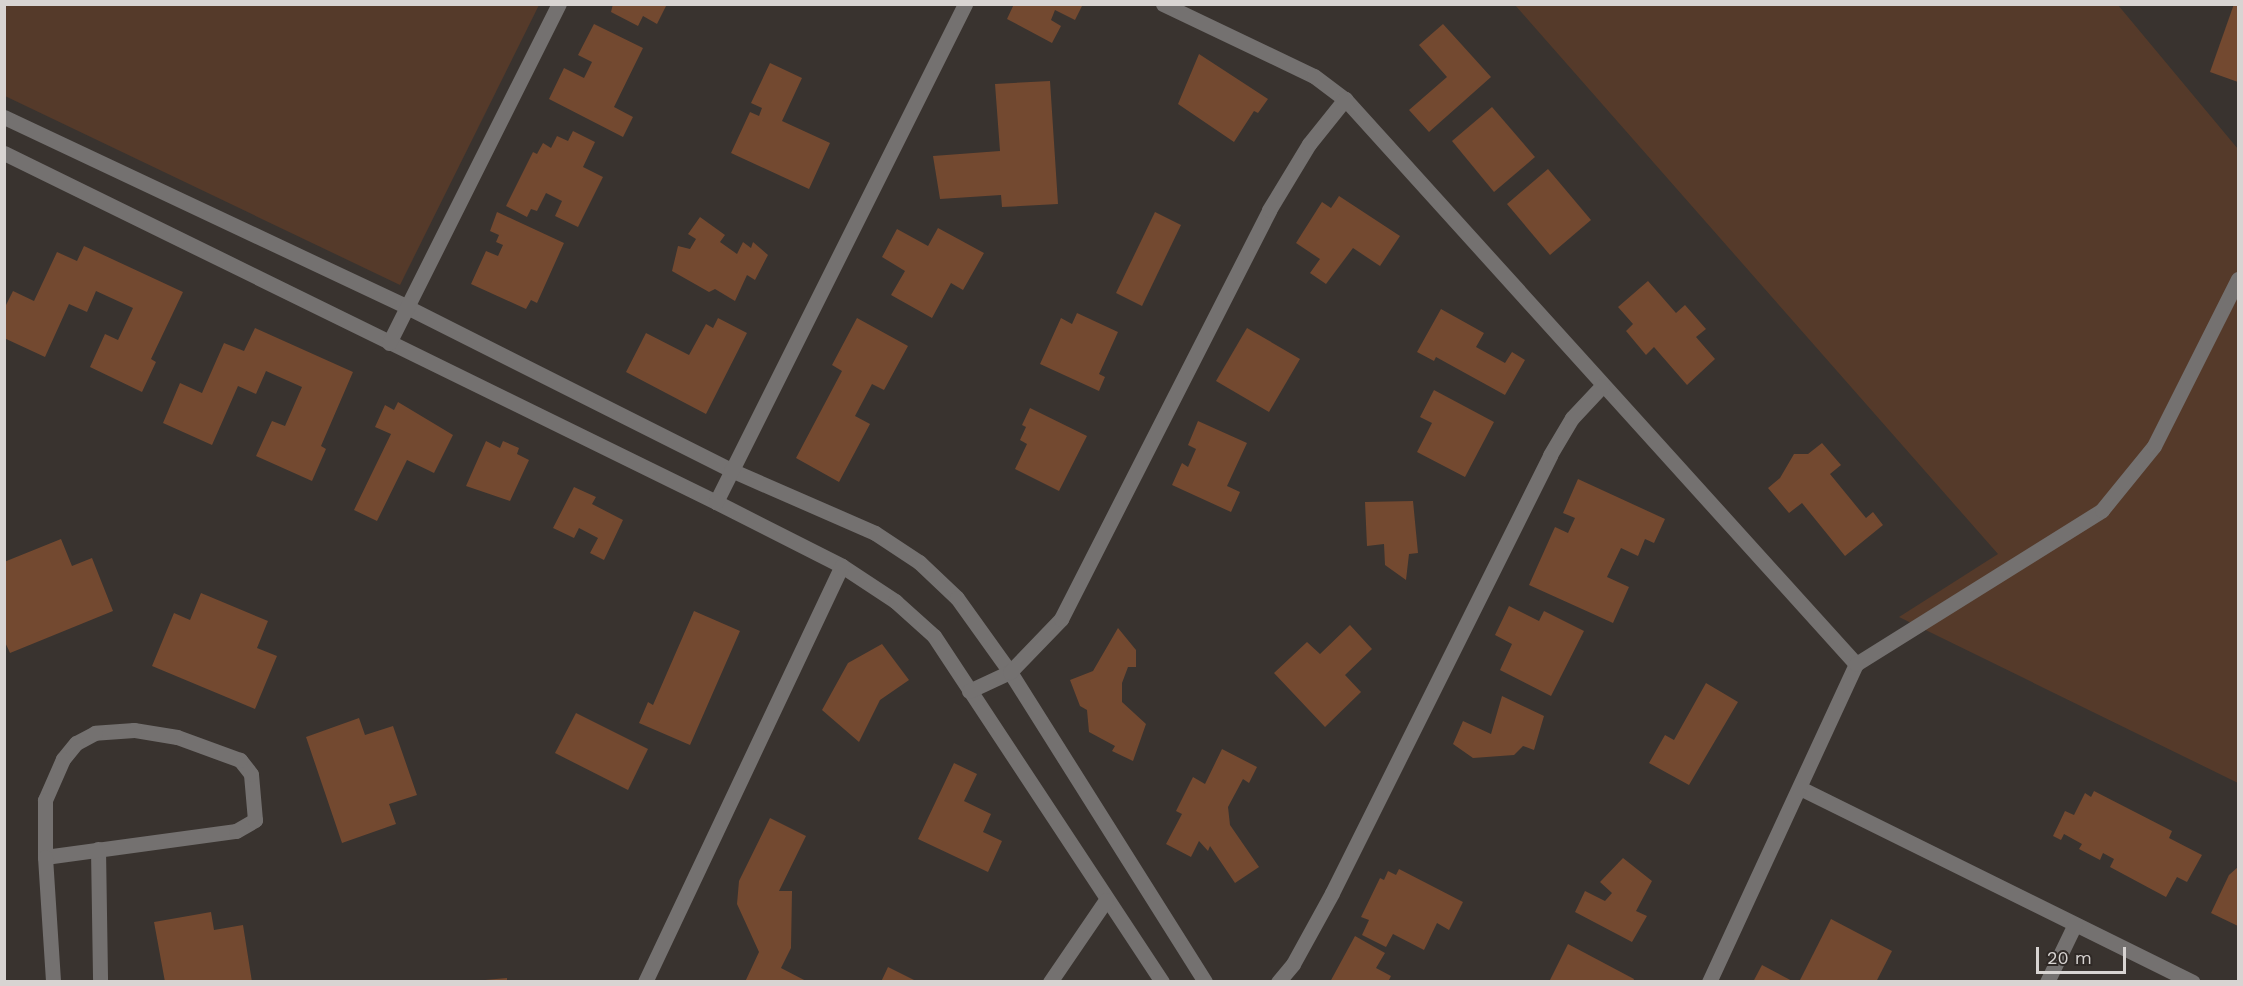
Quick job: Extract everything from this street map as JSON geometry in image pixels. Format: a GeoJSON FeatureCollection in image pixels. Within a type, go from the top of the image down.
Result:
{"type":"FeatureCollection","features":[{"type":"Feature","properties":{"kind":"street"},"geometry":{"type":"LineString","coordinates":[[390,343],[559,4]]}},
{"type":"Feature","properties":{"kind":"street"},"geometry":{"type":"LineString","coordinates":[[716,502],[965,4]]}},
{"type":"Feature","properties":{"kind":"street"},"geometry":{"type":"LineString","coordinates":[[1163,4],[1314,76],[1345,99],[1602,386],[1856,664]]}},
{"type":"Feature","properties":{"kind":"street"},"geometry":{"type":"LineString","coordinates":[[969,691],[1010,672],[1061,619],[1269,210],[1309,144],[1345,99]]}},
{"type":"Feature","properties":{"kind":"street"},"geometry":{"type":"LineString","coordinates":[[4,117],[407,307],[731,470],[875,533],[919,562],[957,598],[1010,672],[1205,981]]}},
{"type":"Feature","properties":{"kind":"street"},"geometry":{"type":"LineString","coordinates":[[4,153],[716,502],[842,566],[895,601],[934,636],[1106,900],[1162,981]]}},
{"type":"Feature","properties":{"kind":"street"},"geometry":{"type":"LineString","coordinates":[[1709,981],[1856,664],[2102,510],[2154,446],[2238,279]]}},
{"type":"Feature","properties":{"kind":"street"},"geometry":{"type":"LineString","coordinates":[[1278,981],[1293,964],[1332,893],[1550,455],[1572,418],[1602,386]]}},
{"type":"Feature","properties":{"kind":"street"},"geometry":{"type":"LineString","coordinates":[[645,981],[842,566]]}},
{"type":"Feature","properties":{"kind":"street"},"geometry":{"type":"LineString","coordinates":[[45,856],[236,831],[255,820],[251,774],[240,760],[177,737],[134,730],[95,733],[76,743],[63,759],[45,800],[45,856],[53,981]]}},
{"type":"Feature","properties":{"kind":"street"},"geometry":{"type":"LineString","coordinates":[[1800,788],[2193,981]]}},
{"type":"Feature","properties":{"kind":"street"},"geometry":{"type":"LineString","coordinates":[[98,849],[100,981]]}},
{"type":"Feature","properties":{"kind":"street"},"geometry":{"type":"LineString","coordinates":[[1050,981],[1106,900]]}},
{"type":"Feature","properties":{"kind":"street"},"geometry":{"type":"LineString","coordinates":[[2047,981],[2075,924]]}},
{"type":"Feature","properties":{"kind":"shaded area"},"geometry":{"type":"Polygon","coordinates":[[[4,5],[539,5],[400,285],[5,96],[4,5]]]}},
{"type":"Feature","properties":{"kind":"shaded area"},"geometry":{"type":"Polygon","coordinates":[[[1515,5],[2118,5],[2238,149],[2238,783],[1899,617],[1998,554],[1515,5]]]}},
{"type":"Feature","properties":{"kind":"building"},"geometry":{"type":"Polygon","coordinates":[[[613,4],[667,4],[657,24],[643,16],[638,26],[611,12],[613,4]]]}},
{"type":"Feature","properties":{"kind":"building"},"geometry":{"type":"Polygon","coordinates":[[[1014,4],[1083,4],[1075,20],[1055,10],[1051,20],[1061,26],[1052,43],[1007,19],[1014,4]]]}},
{"type":"Feature","properties":{"kind":"building"},"geometry":{"type":"Polygon","coordinates":[[[2234,4],[2238,4],[2238,82],[2210,72],[2234,4]]]}},
{"type":"Feature","properties":{"kind":"building"},"geometry":{"type":"Polygon","coordinates":[[[594,24],[643,48],[614,107],[633,117],[623,137],[549,99],[564,68],[584,78],[592,62],[578,55],[594,24]]]}},
{"type":"Feature","properties":{"kind":"building"},"geometry":{"type":"Polygon","coordinates":[[[1443,24],[1491,77],[1429,132],[1409,110],[1447,77],[1419,45],[1443,24]]]}},
{"type":"Feature","properties":{"kind":"building"},"geometry":{"type":"Polygon","coordinates":[[[1199,54],[1268,99],[1258,113],[1254,111],[1234,142],[1178,104],[1199,54]]]}},
{"type":"Feature","properties":{"kind":"building"},"geometry":{"type":"Polygon","coordinates":[[[770,63],[802,78],[782,121],[830,143],[809,189],[731,153],[750,112],[759,116],[762,108],[751,103],[770,63]]]}},
{"type":"Feature","properties":{"kind":"building"},"geometry":{"type":"Polygon","coordinates":[[[1050,81],[1058,204],[1002,207],[1001,195],[940,199],[933,156],[1000,151],[995,84],[1050,81]]]}},
{"type":"Feature","properties":{"kind":"building"},"geometry":{"type":"Polygon","coordinates":[[[1492,107],[1535,157],[1494,192],[1452,141],[1492,107]]]}},
{"type":"Feature","properties":{"kind":"building"},"geometry":{"type":"Polygon","coordinates":[[[573,131],[595,142],[583,167],[603,177],[578,227],[555,216],[562,201],[546,193],[537,211],[531,209],[527,217],[506,206],[533,152],[537,154],[543,143],[551,148],[557,136],[568,141],[573,131]]]}},
{"type":"Feature","properties":{"kind":"building"},"geometry":{"type":"Polygon","coordinates":[[[1548,169],[1591,220],[1550,255],[1507,204],[1548,169]]]}},
{"type":"Feature","properties":{"kind":"building"},"geometry":{"type":"Polygon","coordinates":[[[1339,196],[1400,236],[1380,266],[1353,248],[1326,284],[1310,273],[1320,259],[1296,243],[1322,202],[1331,208],[1339,196]]]}},
{"type":"Feature","properties":{"kind":"building"},"geometry":{"type":"Polygon","coordinates":[[[497,212],[564,243],[537,303],[531,300],[526,309],[471,284],[486,251],[498,256],[503,245],[496,242],[499,235],[490,231],[497,212]]]}},
{"type":"Feature","properties":{"kind":"building"},"geometry":{"type":"Polygon","coordinates":[[[1155,212],[1181,225],[1142,306],[1116,293],[1155,212]]]}},
{"type":"Feature","properties":{"kind":"building"},"geometry":{"type":"Polygon","coordinates":[[[700,217],[725,235],[720,242],[737,254],[743,242],[751,248],[753,242],[768,255],[755,280],[747,275],[735,301],[715,289],[709,292],[672,271],[678,246],[690,249],[696,239],[688,234],[700,217]]]}},
{"type":"Feature","properties":{"kind":"building"},"geometry":{"type":"Polygon","coordinates":[[[938,228],[984,253],[963,290],[951,283],[932,318],[891,295],[905,271],[882,257],[897,229],[928,246],[938,228]]]}},
{"type":"Feature","properties":{"kind":"building"},"geometry":{"type":"Polygon","coordinates":[[[84,246],[183,292],[151,359],[156,362],[142,392],[90,367],[105,334],[118,340],[133,308],[96,291],[87,312],[69,304],[45,357],[4,338],[4,309],[13,291],[34,301],[57,252],[77,261],[84,246]]]}},
{"type":"Feature","properties":{"kind":"building"},"geometry":{"type":"Polygon","coordinates":[[[1648,281],[1676,313],[1685,305],[1706,329],[1696,337],[1715,359],[1687,385],[1654,347],[1646,355],[1626,331],[1633,324],[1618,307],[1648,281]]]}},
{"type":"Feature","properties":{"kind":"building"},"geometry":{"type":"Polygon","coordinates":[[[1441,309],[1484,333],[1476,347],[1505,363],[1512,352],[1525,360],[1505,395],[1436,357],[1434,361],[1417,352],[1441,309]]]}},
{"type":"Feature","properties":{"kind":"building"},"geometry":{"type":"Polygon","coordinates":[[[1077,313],[1118,332],[1099,374],[1105,377],[1099,391],[1040,364],[1061,318],[1072,324],[1077,313]]]}},
{"type":"Feature","properties":{"kind":"building"},"geometry":{"type":"Polygon","coordinates":[[[718,318],[747,333],[706,414],[626,372],[646,333],[689,355],[706,324],[713,328],[718,318]]]}},
{"type":"Feature","properties":{"kind":"building"},"geometry":{"type":"Polygon","coordinates":[[[857,318],[908,346],[884,390],[872,384],[855,416],[870,424],[839,482],[796,458],[842,371],[832,365],[857,318]]]}},
{"type":"Feature","properties":{"kind":"building"},"geometry":{"type":"Polygon","coordinates":[[[255,328],[353,372],[321,446],[326,449],[312,481],[256,456],[272,421],[285,426],[302,387],[266,371],[256,394],[238,386],[212,445],[163,423],[180,383],[202,393],[224,343],[244,351],[255,328]]]}},
{"type":"Feature","properties":{"kind":"building"},"geometry":{"type":"Polygon","coordinates":[[[1247,328],[1300,359],[1269,412],[1216,381],[1247,328]]]}},
{"type":"Feature","properties":{"kind":"building"},"geometry":{"type":"Polygon","coordinates":[[[1434,390],[1494,422],[1465,477],[1417,452],[1432,423],[1420,417],[1434,390]]]}},
{"type":"Feature","properties":{"kind":"building"},"geometry":{"type":"Polygon","coordinates":[[[398,402],[453,435],[434,473],[407,460],[377,521],[354,510],[391,434],[375,427],[385,405],[394,410],[398,402]]]}},
{"type":"Feature","properties":{"kind":"building"},"geometry":{"type":"Polygon","coordinates":[[[1030,408],[1087,436],[1059,491],[1015,469],[1027,444],[1020,440],[1026,427],[1022,425],[1030,408]]]}},
{"type":"Feature","properties":{"kind":"building"},"geometry":{"type":"Polygon","coordinates":[[[1198,421],[1247,443],[1227,486],[1240,492],[1231,512],[1172,485],[1182,463],[1188,467],[1196,449],[1188,445],[1198,421]]]}},
{"type":"Feature","properties":{"kind":"building"},"geometry":{"type":"Polygon","coordinates":[[[486,441],[500,448],[503,441],[519,448],[517,454],[529,460],[510,501],[466,486],[486,441]]]}},
{"type":"Feature","properties":{"kind":"building"},"geometry":{"type":"Polygon","coordinates":[[[1822,443],[1841,465],[1830,474],[1866,518],[1873,512],[1883,525],[1845,556],[1802,503],[1789,513],[1768,488],[1780,478],[1794,454],[1808,454],[1822,443]]]}},
{"type":"Feature","properties":{"kind":"building"},"geometry":{"type":"Polygon","coordinates":[[[1578,479],[1665,519],[1654,543],[1645,539],[1638,556],[1621,548],[1607,577],[1629,587],[1613,623],[1529,585],[1555,527],[1568,533],[1575,518],[1563,513],[1578,479]]]}},
{"type":"Feature","properties":{"kind":"building"},"geometry":{"type":"Polygon","coordinates":[[[574,487],[596,497],[592,504],[623,520],[604,560],[590,553],[598,538],[579,528],[574,538],[553,528],[574,487]]]}},
{"type":"Feature","properties":{"kind":"building"},"geometry":{"type":"Polygon","coordinates":[[[1413,501],[1418,553],[1409,554],[1406,580],[1385,565],[1384,544],[1367,546],[1365,502],[1413,501]]]}},
{"type":"Feature","properties":{"kind":"building"},"geometry":{"type":"Polygon","coordinates":[[[61,539],[72,566],[92,558],[113,611],[10,653],[4,640],[4,562],[61,539]]]}},
{"type":"Feature","properties":{"kind":"building"},"geometry":{"type":"Polygon","coordinates":[[[201,593],[268,621],[257,648],[277,656],[255,709],[152,666],[174,613],[190,620],[201,593]]]}},
{"type":"Feature","properties":{"kind":"building"},"geometry":{"type":"Polygon","coordinates":[[[1509,606],[1539,621],[1544,611],[1584,631],[1551,696],[1500,670],[1512,644],[1495,635],[1509,606]]]}},
{"type":"Feature","properties":{"kind":"building"},"geometry":{"type":"Polygon","coordinates":[[[694,611],[740,631],[690,745],[639,723],[648,702],[653,705],[694,611]]]}},
{"type":"Feature","properties":{"kind":"building"},"geometry":{"type":"Polygon","coordinates":[[[1350,625],[1372,649],[1345,675],[1361,692],[1325,727],[1274,673],[1307,642],[1320,654],[1350,625]]]}},
{"type":"Feature","properties":{"kind":"building"},"geometry":{"type":"Polygon","coordinates":[[[1118,628],[1136,650],[1136,667],[1128,667],[1122,683],[1122,702],[1146,724],[1133,761],[1112,751],[1115,746],[1089,732],[1087,710],[1080,706],[1070,680],[1093,671],[1118,628]]]}},
{"type":"Feature","properties":{"kind":"building"},"geometry":{"type":"Polygon","coordinates":[[[882,644],[909,680],[880,700],[859,742],[822,710],[848,663],[882,644]]]}},
{"type":"Feature","properties":{"kind":"building"},"geometry":{"type":"Polygon","coordinates":[[[1706,683],[1738,702],[1689,785],[1649,763],[1665,735],[1674,740],[1706,683]]]}},
{"type":"Feature","properties":{"kind":"building"},"geometry":{"type":"Polygon","coordinates":[[[1502,696],[1544,716],[1534,750],[1523,746],[1514,755],[1473,758],[1453,744],[1463,721],[1491,734],[1502,696]]]}},
{"type":"Feature","properties":{"kind":"building"},"geometry":{"type":"Polygon","coordinates":[[[576,713],[648,749],[628,790],[555,753],[576,713]]]}},
{"type":"Feature","properties":{"kind":"building"},"geometry":{"type":"Polygon","coordinates":[[[359,718],[365,735],[393,726],[417,795],[389,804],[396,824],[342,843],[306,737],[359,718]]]}},
{"type":"Feature","properties":{"kind":"building"},"geometry":{"type":"Polygon","coordinates":[[[1222,749],[1257,767],[1249,783],[1243,779],[1228,807],[1230,825],[1259,867],[1235,883],[1210,846],[1208,851],[1199,841],[1191,857],[1166,844],[1182,814],[1176,811],[1193,777],[1205,784],[1222,749]]]}},
{"type":"Feature","properties":{"kind":"building"},"geometry":{"type":"Polygon","coordinates":[[[954,763],[977,774],[964,801],[991,814],[983,832],[1002,841],[988,872],[918,839],[954,763]]]}},
{"type":"Feature","properties":{"kind":"building"},"geometry":{"type":"Polygon","coordinates":[[[2094,791],[2172,831],[2169,838],[2202,855],[2187,882],[2177,877],[2166,897],[2110,867],[2114,859],[2103,853],[2100,860],[2079,849],[2082,844],[2064,834],[2061,840],[2053,836],[2065,811],[2074,815],[2085,793],[2091,797],[2094,791]]]}},
{"type":"Feature","properties":{"kind":"building"},"geometry":{"type":"Polygon","coordinates":[[[770,818],[806,836],[779,891],[792,891],[791,948],[781,968],[808,982],[745,982],[759,952],[737,904],[739,881],[770,818]]]}},
{"type":"Feature","properties":{"kind":"building"},"geometry":{"type":"Polygon","coordinates":[[[1623,858],[1652,881],[1636,911],[1647,916],[1632,942],[1575,912],[1585,891],[1605,901],[1612,893],[1600,882],[1623,858]]]}},
{"type":"Feature","properties":{"kind":"building"},"geometry":{"type":"Polygon","coordinates":[[[2238,867],[2238,926],[2211,913],[2229,875],[2238,867]]]}},
{"type":"Feature","properties":{"kind":"building"},"geometry":{"type":"Polygon","coordinates":[[[1399,869],[1463,902],[1449,930],[1437,923],[1424,950],[1393,934],[1386,947],[1362,935],[1369,920],[1361,917],[1380,878],[1384,880],[1388,871],[1396,875],[1399,869]]]}},
{"type":"Feature","properties":{"kind":"building"},"geometry":{"type":"Polygon","coordinates":[[[211,912],[214,930],[243,925],[252,982],[165,982],[154,922],[211,912]]]}},
{"type":"Feature","properties":{"kind":"building"},"geometry":{"type":"Polygon","coordinates":[[[1831,919],[1892,951],[1876,982],[1799,982],[1831,919]]]}},
{"type":"Feature","properties":{"kind":"building"},"geometry":{"type":"Polygon","coordinates":[[[1355,936],[1385,953],[1376,968],[1391,976],[1388,982],[1330,982],[1355,936]]]}},
{"type":"Feature","properties":{"kind":"building"},"geometry":{"type":"Polygon","coordinates":[[[1568,944],[1634,979],[1633,982],[1549,982],[1568,944]]]}},
{"type":"Feature","properties":{"kind":"building"},"geometry":{"type":"Polygon","coordinates":[[[1762,965],[1794,982],[1753,982],[1762,965]]]}},
{"type":"Feature","properties":{"kind":"building"},"geometry":{"type":"Polygon","coordinates":[[[888,967],[918,982],[881,982],[888,967]]]}},
{"type":"Feature","properties":{"kind":"building"},"geometry":{"type":"Polygon","coordinates":[[[507,978],[507,982],[485,982],[485,980],[507,978]]]}}]}
